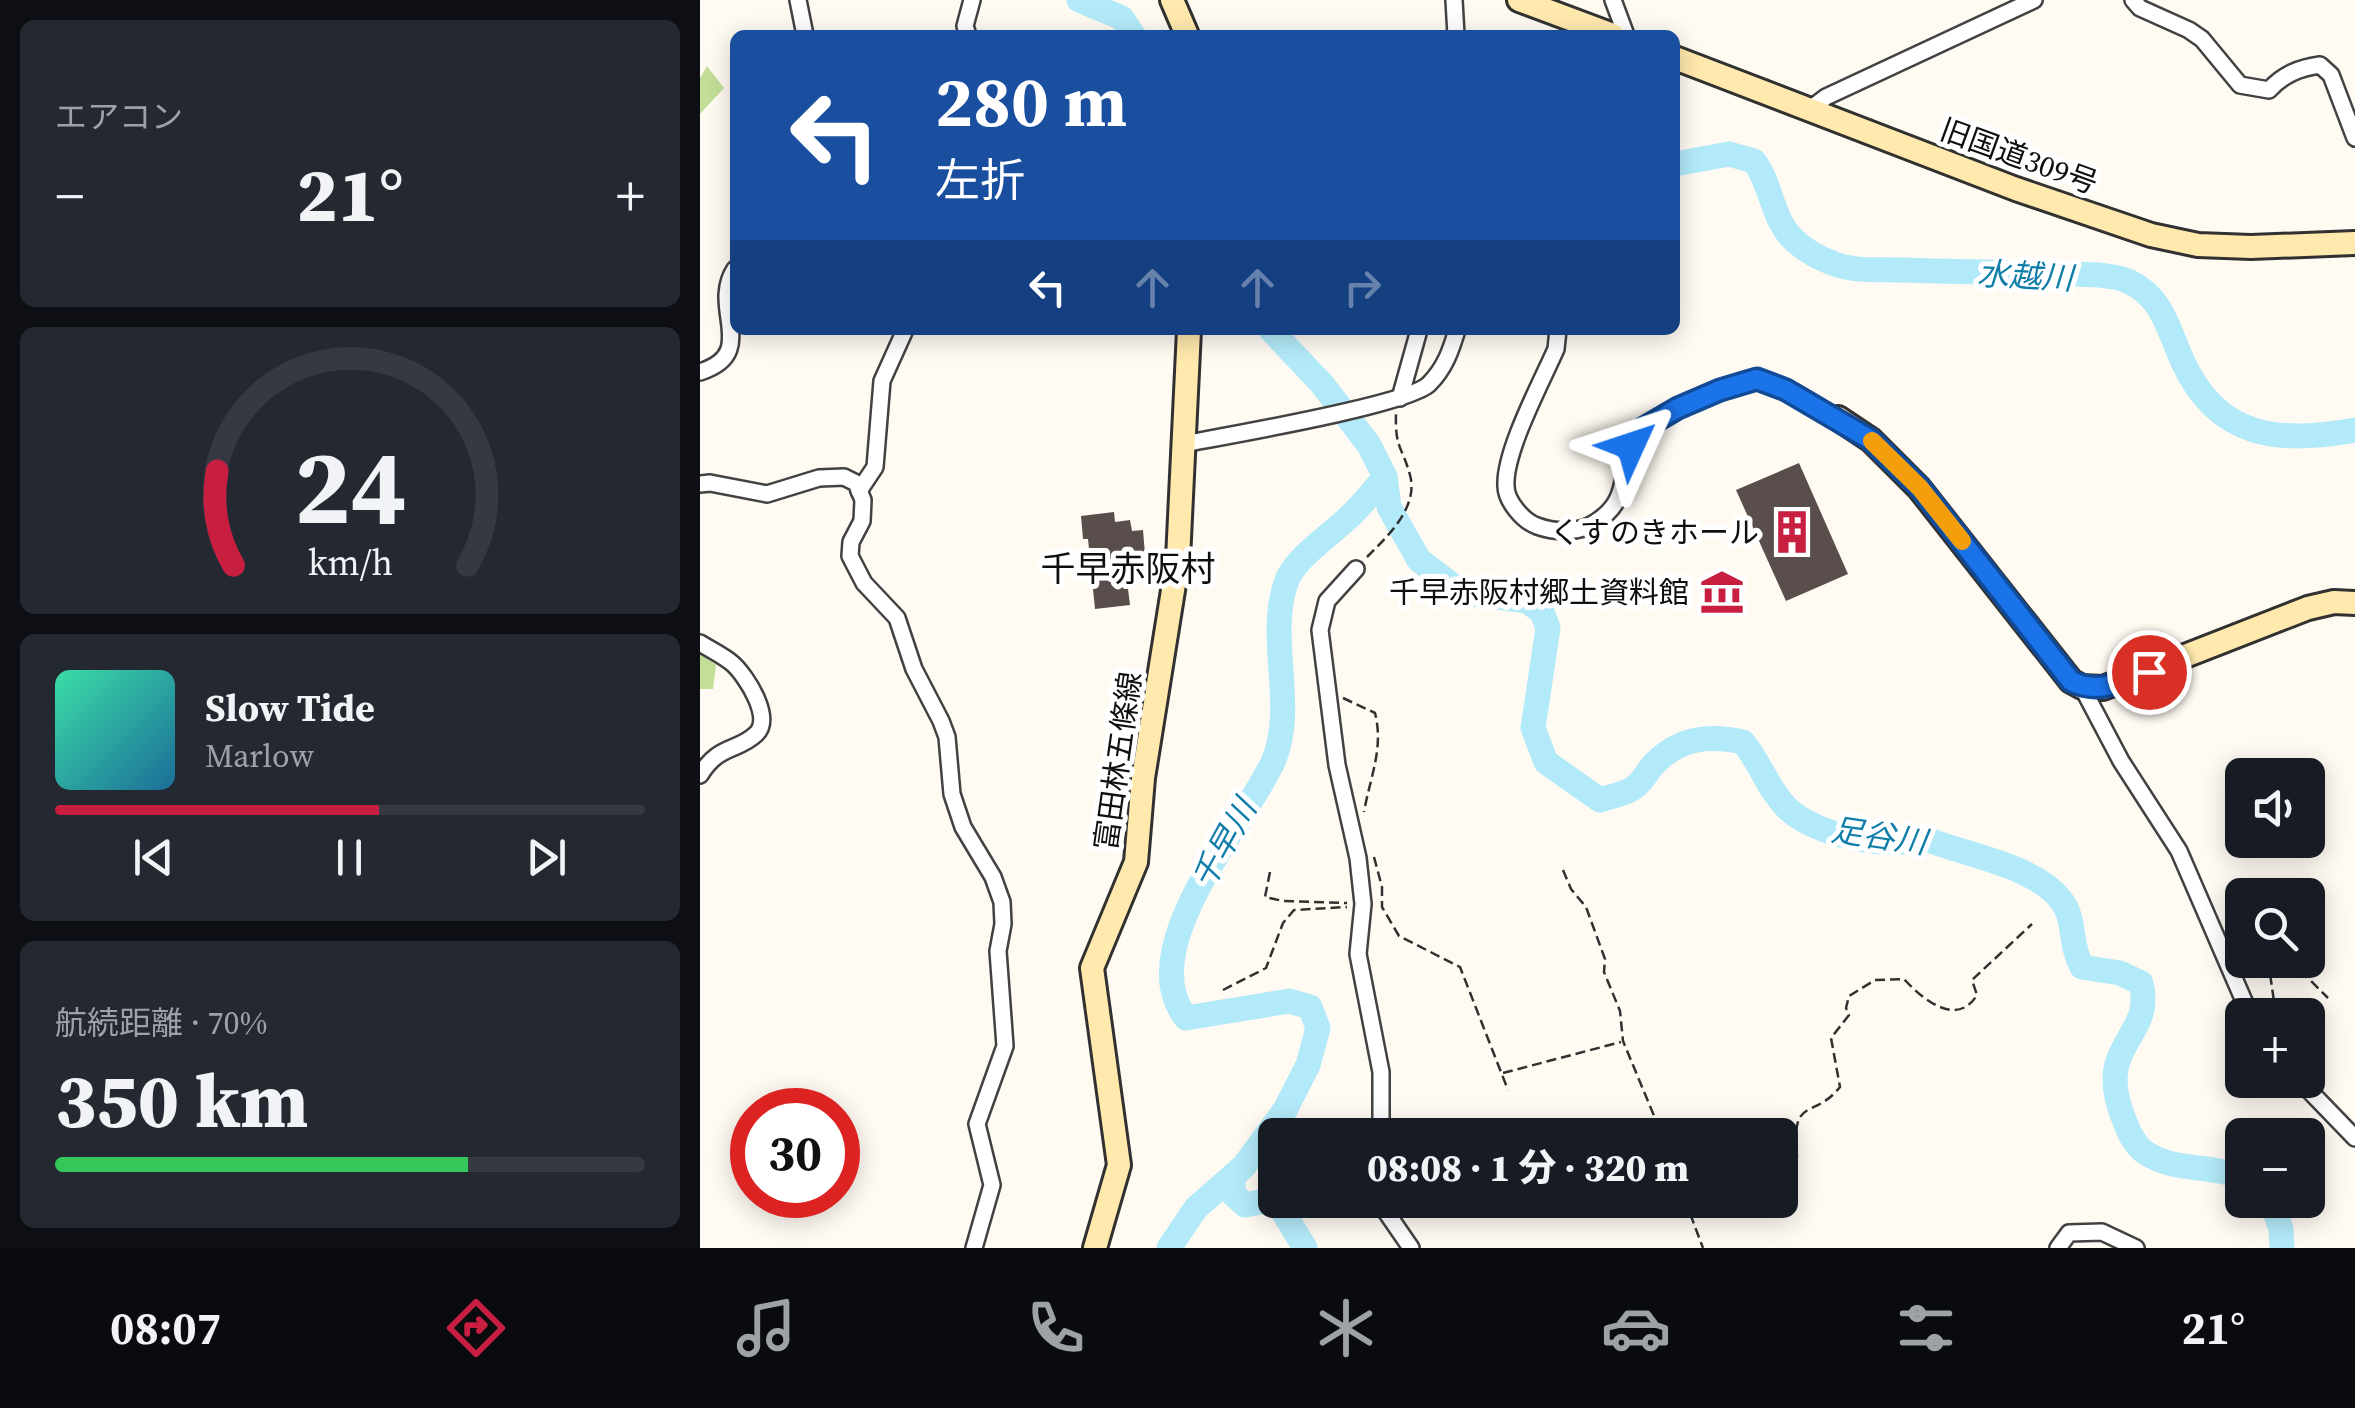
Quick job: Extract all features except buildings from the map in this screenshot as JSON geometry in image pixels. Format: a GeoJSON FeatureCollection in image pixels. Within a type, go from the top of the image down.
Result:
{"type":"FeatureCollection","features":[{"type":"Feature","properties":{"kind":"street"},"geometry":{"type":"LineString","coordinates":[[798,0],[803,30]]}},
{"type":"Feature","properties":{"kind":"street"},"geometry":{"type":"LineString","coordinates":[[1172,0],[1185,30]]}},
{"type":"Feature","properties":{"kind":"street"},"geometry":{"type":"LineString","coordinates":[[1454,0],[1456,30]]}},
{"type":"Feature","properties":{"kind":"street"},"geometry":{"type":"LineString","coordinates":[[1519,0],[1600,30]]}},
{"type":"Feature","properties":{"kind":"street"},"geometry":{"type":"LineString","coordinates":[[1613,0],[1624,30]]}},
{"type":"Feature","properties":{"kind":"street"},"geometry":{"type":"LineString","coordinates":[[1810,109],[1826,97],[2034,0]]}},
{"type":"Feature","properties":{"kind":"street"},"geometry":{"type":"LineString","coordinates":[[2133,0],[2140,8],[2202,40],[2240,85],[2269,90],[2301,68],[2320,65],[2331,75],[2355,138]]}},
{"type":"Feature","properties":{"kind":"street"},"geometry":{"type":"LineString","coordinates":[[966,30],[971,2]]}},
{"type":"Feature","properties":{"kind":"street","name":"旧国道309号"},"geometry":{"type":"LineString","coordinates":[[1680,60],[2016,189],[2151,235],[2198,245],[2355,243]]}},
{"type":"Feature","properties":{"kind":"street"},"geometry":{"type":"LineString","coordinates":[[730,278],[726,286],[730,325]]}},
{"type":"Feature","properties":{"kind":"street"},"geometry":{"type":"LineString","coordinates":[[700,372],[718,366],[732,344],[731,335]]}},
{"type":"Feature","properties":{"kind":"street"},"geometry":{"type":"LineString","coordinates":[[859,491],[876,468],[882,381],[903,335]]}},
{"type":"Feature","properties":{"kind":"street","name":"富田林五條線"},"geometry":{"type":"LineString","coordinates":[[1095,1248],[1119,1164],[1092,968],[1136,862],[1143,778],[1178,559],[1188,335]]}},
{"type":"Feature","properties":{"kind":"street"},"geometry":{"type":"LineString","coordinates":[[1400,398],[1418,335]]}},
{"type":"Feature","properties":{"kind":"street"},"geometry":{"type":"LineString","coordinates":[[1183,444],[1400,398],[1427,387],[1447,361],[1456,335]]}},
{"type":"Feature","properties":{"kind":"street"},"geometry":{"type":"LineString","coordinates":[[1557,335],[1556,349],[1509,458],[1505,488],[1515,508],[1531,524],[1548,530],[1574,531],[1594,524],[1622,496],[1631,446],[1644,428],[1678,408],[1757,379],[1786,390],[1871,440],[1920,488],[2071,681],[2082,687],[2103,688],[2149,672],[2308,608],[2355,602]]}},
{"type":"Feature","properties":{"kind":"street"},"geometry":{"type":"LineString","coordinates":[[700,484],[767,494],[819,478],[844,477],[856,483],[863,500],[862,521],[851,542],[850,556],[864,584],[896,618],[914,669],[942,721],[952,794],[963,827],[993,878],[1002,902],[998,951],[1005,1046],[977,1124],[992,1185],[974,1248]]}},
{"type":"Feature","properties":{"kind":"street"},"geometry":{"type":"LineString","coordinates":[[1356,569],[1328,601],[1320,630],[1337,765],[1358,858],[1363,900],[1358,954],[1381,1072],[1381,1118]]}},
{"type":"Feature","properties":{"kind":"street"},"geometry":{"type":"LineString","coordinates":[[700,643],[734,664],[762,715],[757,733],[726,748],[700,775]]}},
{"type":"Feature","properties":{"kind":"street"},"geometry":{"type":"LineString","coordinates":[[2082,687],[2121,761],[2178,851],[2243,998]]}},
{"type":"Feature","properties":{"kind":"street"},"geometry":{"type":"LineString","coordinates":[[2316,1098],[2355,1138]]}},
{"type":"Feature","properties":{"kind":"street"},"geometry":{"type":"LineString","coordinates":[[1391,1218],[1412,1248]]}},
{"type":"Feature","properties":{"kind":"street"},"geometry":{"type":"LineString","coordinates":[[2058,1248],[2069,1234],[2102,1232],[2136,1248]]}},
{"type":"Feature","properties":{"kind":"path"},"geometry":{"type":"LineString","coordinates":[[1356,569],[1385,539],[1411,501],[1412,478],[1395,442],[1400,398]]}},
{"type":"Feature","properties":{"kind":"path"},"geometry":{"type":"LineString","coordinates":[[1328,690],[1374,713],[1378,762],[1363,814]]}},
{"type":"Feature","properties":{"kind":"path"},"geometry":{"type":"LineString","coordinates":[[1373,853],[1382,887],[1382,906],[1400,936],[1460,967],[1508,1090]]}},
{"type":"Feature","properties":{"kind":"path"},"geometry":{"type":"LineString","coordinates":[[1562,870],[1586,907],[1605,960],[1604,972],[1620,1011],[1623,1042],[1655,1118]]}},
{"type":"Feature","properties":{"kind":"path"},"geometry":{"type":"LineString","coordinates":[[1270,872],[1265,897],[1346,903],[1363,900]]}},
{"type":"Feature","properties":{"kind":"path"},"geometry":{"type":"LineString","coordinates":[[1223,990],[1266,968],[1283,923],[1294,910],[1330,910],[1363,900]]}},
{"type":"Feature","properties":{"kind":"path"},"geometry":{"type":"LineString","coordinates":[[1798,1120],[1814,1105],[1829,1102],[1840,1087],[1831,1038],[1849,1015],[1849,996],[1875,980],[1904,979],[1939,1008],[1964,1008],[1977,995],[1972,980],[2032,924]]}},
{"type":"Feature","properties":{"kind":"path"},"geometry":{"type":"LineString","coordinates":[[2308,978],[2328,998]]}},
{"type":"Feature","properties":{"kind":"path"},"geometry":{"type":"LineString","coordinates":[[1502,1073],[1623,1042]]}},
{"type":"Feature","properties":{"kind":"path"},"geometry":{"type":"LineString","coordinates":[[1692,1218],[1703,1248]]}},
{"type":"Feature","properties":{"kind":"green space"},"geometry":{"type":"Polygon","coordinates":[[[707,66],[724,88],[700,114],[700,78],[707,66]]]}},
{"type":"Feature","properties":{"kind":"green space"},"geometry":{"type":"Polygon","coordinates":[[[700,654],[716,665],[713,689],[700,689],[700,654]]]}},
{"type":"Feature","properties":{"kind":"waterway","name":"千早川"},"geometry":{"type":"LineString","coordinates":[[1079,0],[1122,18],[1130,30]]}},
{"type":"Feature","properties":{"kind":"waterway","name":"水越川"},"geometry":{"type":"LineString","coordinates":[[1680,163],[1729,154],[1754,161],[1790,236],[1811,253],[1843,267],[2096,275],[2130,282],[2158,306],[2197,388],[2233,421],[2277,435],[2355,430]]}},
{"type":"Feature","properties":{"kind":"waterway","name":"足谷川"},"geometry":{"type":"LineString","coordinates":[[1276,335],[1322,384],[1369,445],[1385,477],[1389,507],[1419,560],[1461,592],[1527,601],[1542,612],[1548,628],[1533,728],[1546,762],[1600,800],[1632,789],[1676,747],[1707,739],[1743,742],[1780,800],[1798,817],[1814,825],[1872,841],[1909,842],[1924,838],[2033,878],[2049,888],[2066,907],[2082,967],[2120,973],[2141,983],[2141,1015],[2118,1061],[2115,1076],[2120,1107],[2136,1143],[2157,1159],[2225,1173]]}},
{"type":"Feature","properties":{"kind":"waterway","name":"千早川"},"geometry":{"type":"LineString","coordinates":[[1169,1248],[1196,1208],[1244,1166],[1285,1110],[1308,1065],[1318,1028],[1310,1007],[1289,1001],[1186,1018],[1173,990],[1172,958],[1198,889],[1272,764],[1279,743],[1283,697],[1279,628],[1286,583],[1305,556],[1354,512],[1385,477]]}},
{"type":"Feature","properties":{"kind":"waterway"},"geometry":{"type":"LineString","coordinates":[[1244,1166],[1233,1177],[1233,1194],[1245,1205],[1258,1202]]}},
{"type":"Feature","properties":{"kind":"waterway"},"geometry":{"type":"LineString","coordinates":[[1287,1218],[1305,1248]]}},
{"type":"Feature","properties":{"kind":"waterway","name":"足谷川"},"geometry":{"type":"LineString","coordinates":[[2277,1218],[2282,1248]]}},
{"type":"Feature","properties":{"kind":"slow traffic"},"geometry":{"type":"LineString","coordinates":[[1872,441],[1920,488],[1962,541]]}},
{"type":"Feature","properties":{"kind":"place","name":"くすのきホール"},"geometry":{"type":"Point","coordinates":[1792,532]}},
{"type":"Feature","properties":{"kind":"place","name":"千早赤阪村郷土資料館"},"geometry":{"type":"Point","coordinates":[1722,592]}},
{"type":"Feature","properties":{"kind":"district","name":"千早赤阪村"},"geometry":{"type":"Point","coordinates":[1128,569]}},
{"type":"Feature","properties":{"kind":"route"},"geometry":{"type":"LineString","coordinates":[[1631,446],[1644,428],[1720,390],[1757,379],[1786,390],[1871,440],[1920,488],[2071,681],[2082,687],[2103,688],[2149,672]]}}]}
